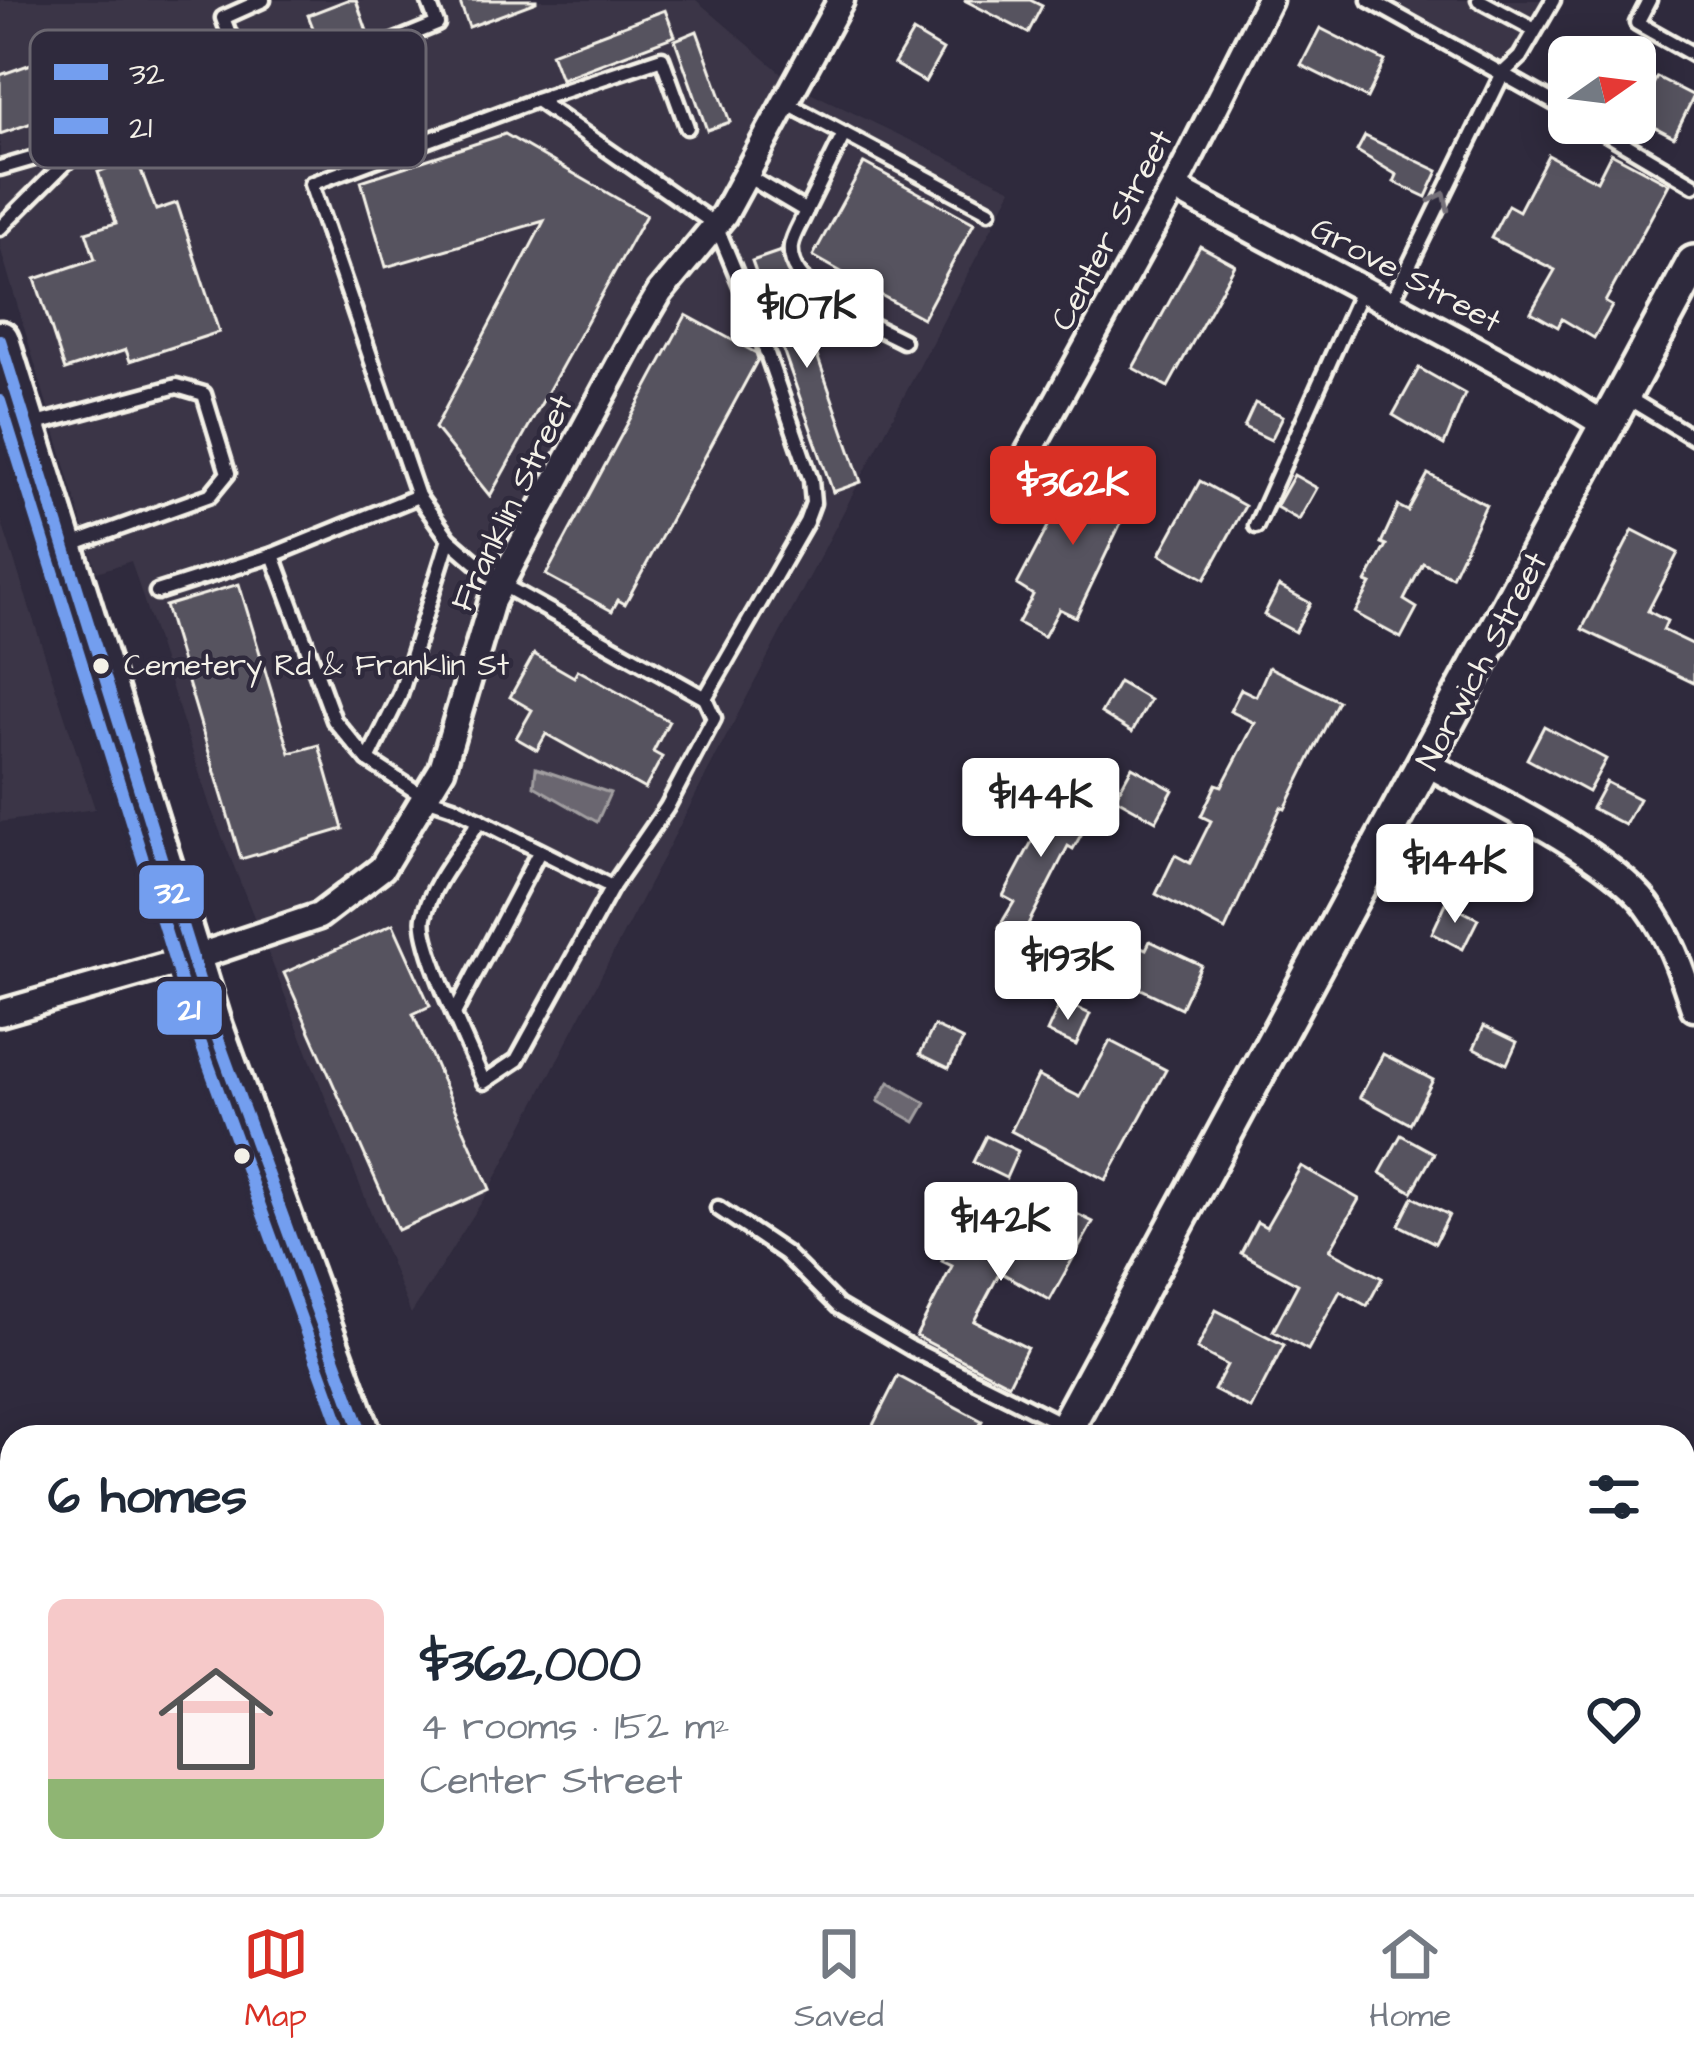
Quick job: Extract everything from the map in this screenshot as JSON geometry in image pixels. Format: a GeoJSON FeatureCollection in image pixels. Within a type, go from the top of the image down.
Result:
{"type":"FeatureCollection","features":[{"type":"Feature","properties":{"kind":"main road","name":"Norwich Street"},"geometry":{"type":"LineString","coordinates":[[1068,1425],[1694,263]]}},
{"type":"Feature","properties":{"kind":"main road"},"geometry":{"type":"LineString","coordinates":[[0,340],[256,1150],[359,1425]]}},
{"type":"Feature","properties":{"kind":"street","name":"Franklin Street"},"geometry":{"type":"LineString","coordinates":[[0,1013],[319,916],[382,868],[442,769],[492,601],[649,311],[716,225],[747,176],[841,0]]}},
{"type":"Feature","properties":{"kind":"street","name":"Center Street"},"geometry":{"type":"LineString","coordinates":[[1009,488],[1174,188],[1269,0]]}},
{"type":"Feature","properties":{"kind":"street","name":"Grove Street"},"geometry":{"type":"LineString","coordinates":[[1174,188],[1538,383],[1605,424]]}},
{"type":"Feature","properties":{"kind":"street"},"geometry":{"type":"LineString","coordinates":[[1427,764],[1604,865],[1646,904],[1676,955],[1694,1007]]}},
{"type":"Feature","properties":{"kind":"lane"},"geometry":{"type":"LineString","coordinates":[[228,30],[224,18],[263,0]]}},
{"type":"Feature","properties":{"kind":"lane"},"geometry":{"type":"LineString","coordinates":[[422,30],[437,24],[428,0]]}},
{"type":"Feature","properties":{"kind":"lane"},"geometry":{"type":"LineString","coordinates":[[1369,0],[1548,99]]}},
{"type":"Feature","properties":{"kind":"lane"},"geometry":{"type":"LineString","coordinates":[[1479,0],[1535,30]]}},
{"type":"Feature","properties":{"kind":"lane"},"geometry":{"type":"LineString","coordinates":[[1390,305],[1503,73],[1520,56],[1553,0]]}},
{"type":"Feature","properties":{"kind":"lane"},"geometry":{"type":"LineString","coordinates":[[1649,0],[1637,23],[1694,55]]}},
{"type":"Feature","properties":{"kind":"lane"},"geometry":{"type":"LineString","coordinates":[[426,141],[662,58],[687,128]]}},
{"type":"Feature","properties":{"kind":"lane"},"geometry":{"type":"LineString","coordinates":[[536,100],[716,225],[811,480],[813,503],[705,698]]}},
{"type":"Feature","properties":{"kind":"lane"},"geometry":{"type":"LineString","coordinates":[[786,103],[989,211]]}},
{"type":"Feature","properties":{"kind":"lane"},"geometry":{"type":"LineString","coordinates":[[844,134],[790,247],[812,291],[903,341]]}},
{"type":"Feature","properties":{"kind":"lane"},"geometry":{"type":"LineString","coordinates":[[1625,144],[1694,185]]}},
{"type":"Feature","properties":{"kind":"lane"},"geometry":{"type":"LineString","coordinates":[[0,168],[30,159]]}},
{"type":"Feature","properties":{"kind":"lane"},"geometry":{"type":"LineString","coordinates":[[0,228],[60,168]]}},
{"type":"Feature","properties":{"kind":"lane"},"geometry":{"type":"LineString","coordinates":[[354,168],[311,184],[418,496],[449,539],[501,584],[705,698],[713,718],[667,807],[612,887],[517,1060],[484,1082],[430,953],[422,921],[480,820]]}},
{"type":"Feature","properties":{"kind":"lane"},"geometry":{"type":"LineString","coordinates":[[747,176],[806,211]]}},
{"type":"Feature","properties":{"kind":"lane"},"geometry":{"type":"LineString","coordinates":[[1256,526],[1362,289]]}},
{"type":"Feature","properties":{"kind":"lane"},"geometry":{"type":"LineString","coordinates":[[26,427],[177,386],[204,394],[228,473],[210,495],[64,548]]}},
{"type":"Feature","properties":{"kind":"lane"},"geometry":{"type":"LineString","coordinates":[[1622,394],[1694,438]]}},
{"type":"Feature","properties":{"kind":"lane"},"geometry":{"type":"LineString","coordinates":[[157,592],[273,555],[418,496]]}},
{"type":"Feature","properties":{"kind":"lane"},"geometry":{"type":"LineString","coordinates":[[368,760],[400,695],[449,539]]}},
{"type":"Feature","properties":{"kind":"lane"},"geometry":{"type":"LineString","coordinates":[[273,555],[334,720],[368,760],[426,799],[480,820],[612,887]]}},
{"type":"Feature","properties":{"kind":"lane"},"geometry":{"type":"LineString","coordinates":[[455,1012],[539,852]]}},
{"type":"Feature","properties":{"kind":"lane"},"geometry":{"type":"LineString","coordinates":[[718,1208],[785,1253],[838,1306],[1051,1425]]}},
{"type":"Feature","properties":{"kind":"shaded area"},"geometry":{"type":"Polygon","coordinates":[[[0,0],[696,0],[795,85],[1012,189],[490,1189],[411,1314],[210,806],[131,561],[97,572],[0,247],[0,0]]]}},
{"type":"Feature","properties":{"kind":"shaded area"},"geometry":{"type":"Polygon","coordinates":[[[1369,0],[1553,0],[1503,73],[1369,0]]]}},
{"type":"Feature","properties":{"kind":"shaded area"},"geometry":{"type":"Polygon","coordinates":[[[0,517],[95,809],[0,822],[0,517]]]}},
{"type":"Feature","properties":{"kind":"shaded area"},"geometry":{"type":"Polygon","coordinates":[[[536,768],[610,793],[597,822],[534,786],[536,768]]]}},
{"type":"Feature","properties":{"kind":"shaded area"},"geometry":{"type":"Polygon","coordinates":[[[889,1082],[926,1103],[915,1122],[878,1101],[889,1082]]]}},
{"type":"Feature","properties":{"kind":"building"},"geometry":{"type":"Polygon","coordinates":[[[356,0],[367,30],[314,30],[308,15],[356,0]]]}},
{"type":"Feature","properties":{"kind":"building"},"geometry":{"type":"Polygon","coordinates":[[[459,0],[536,0],[536,2],[469,27],[459,0]]]}},
{"type":"Feature","properties":{"kind":"building"},"geometry":{"type":"Polygon","coordinates":[[[964,0],[1030,0],[1042,6],[1028,33],[964,0]]]}},
{"type":"Feature","properties":{"kind":"building"},"geometry":{"type":"Polygon","coordinates":[[[665,10],[675,36],[561,79],[551,53],[665,10]]]}},
{"type":"Feature","properties":{"kind":"building"},"geometry":{"type":"Polygon","coordinates":[[[1320,28],[1385,61],[1367,98],[1301,65],[1320,28]]]}},
{"type":"Feature","properties":{"kind":"building"},"geometry":{"type":"Polygon","coordinates":[[[697,31],[730,122],[707,130],[675,40],[697,31]]]}},
{"type":"Feature","properties":{"kind":"building"},"geometry":{"type":"Polygon","coordinates":[[[913,32],[943,50],[925,82],[894,64],[913,32]]]}},
{"type":"Feature","properties":{"kind":"building"},"geometry":{"type":"Polygon","coordinates":[[[30,64],[30,124],[0,134],[0,75],[30,64]]]}},
{"type":"Feature","properties":{"kind":"building"},"geometry":{"type":"Polygon","coordinates":[[[1656,79],[1694,96],[1674,137],[1656,128],[1656,79]]]}},
{"type":"Feature","properties":{"kind":"building"},"geometry":{"type":"Polygon","coordinates":[[[505,134],[646,215],[490,496],[435,428],[544,221],[386,267],[361,181],[401,168],[426,168],[426,160],[505,134]]]}},
{"type":"Feature","properties":{"kind":"building"},"geometry":{"type":"Polygon","coordinates":[[[1365,136],[1438,171],[1426,197],[1394,182],[1397,175],[1357,151],[1365,136]]]}},
{"type":"Feature","properties":{"kind":"building"},"geometry":{"type":"Polygon","coordinates":[[[1611,153],[1669,184],[1605,302],[1612,306],[1594,338],[1562,319],[1558,327],[1531,312],[1555,270],[1491,238],[1508,205],[1519,211],[1548,155],[1597,181],[1611,153]]]}},
{"type":"Feature","properties":{"kind":"building"},"geometry":{"type":"Polygon","coordinates":[[[864,163],[974,223],[923,318],[866,287],[862,295],[840,283],[845,274],[813,256],[864,163]]]}},
{"type":"Feature","properties":{"kind":"building"},"geometry":{"type":"Polygon","coordinates":[[[140,168],[156,210],[177,203],[219,332],[130,361],[126,350],[65,370],[35,279],[95,259],[86,232],[116,223],[98,172],[140,168]]]}},
{"type":"Feature","properties":{"kind":"building"},"geometry":{"type":"Polygon","coordinates":[[[1200,246],[1235,265],[1168,387],[1133,368],[1200,246]]]}},
{"type":"Feature","properties":{"kind":"building"},"geometry":{"type":"Polygon","coordinates":[[[781,251],[861,482],[833,492],[752,261],[781,251]]]}},
{"type":"Feature","properties":{"kind":"building"},"geometry":{"type":"Polygon","coordinates":[[[686,315],[756,353],[758,359],[625,604],[618,600],[612,611],[546,575],[686,315]]]}},
{"type":"Feature","properties":{"kind":"building"},"geometry":{"type":"Polygon","coordinates":[[[1419,368],[1465,394],[1444,445],[1393,415],[1419,368]]]}},
{"type":"Feature","properties":{"kind":"building"},"geometry":{"type":"Polygon","coordinates":[[[1255,403],[1283,416],[1271,440],[1244,427],[1255,403]]]}},
{"type":"Feature","properties":{"kind":"building"},"geometry":{"type":"Polygon","coordinates":[[[1081,464],[1136,491],[1076,617],[1059,609],[1044,637],[1018,623],[1033,595],[1017,585],[1081,464]]]}},
{"type":"Feature","properties":{"kind":"building"},"geometry":{"type":"Polygon","coordinates":[[[1428,474],[1486,505],[1452,577],[1423,563],[1404,600],[1417,608],[1401,638],[1355,613],[1371,584],[1366,582],[1386,545],[1381,543],[1398,506],[1408,511],[1428,474]]]}},
{"type":"Feature","properties":{"kind":"building"},"geometry":{"type":"Polygon","coordinates":[[[1294,475],[1317,488],[1299,520],[1276,507],[1294,475]]]}},
{"type":"Feature","properties":{"kind":"building"},"geometry":{"type":"Polygon","coordinates":[[[1200,481],[1245,506],[1205,579],[1160,554],[1200,481]]]}},
{"type":"Feature","properties":{"kind":"building"},"geometry":{"type":"Polygon","coordinates":[[[1633,530],[1678,553],[1648,611],[1667,621],[1663,630],[1694,645],[1694,683],[1582,629],[1633,530]]]}},
{"type":"Feature","properties":{"kind":"building"},"geometry":{"type":"Polygon","coordinates":[[[239,584],[290,753],[319,745],[343,829],[241,859],[165,606],[239,584]]]}},
{"type":"Feature","properties":{"kind":"building"},"geometry":{"type":"Polygon","coordinates":[[[1279,586],[1310,603],[1295,632],[1264,615],[1279,586]]]}},
{"type":"Feature","properties":{"kind":"building"},"geometry":{"type":"Polygon","coordinates":[[[534,654],[574,677],[578,670],[669,721],[653,752],[662,757],[645,789],[546,734],[537,750],[516,738],[532,710],[510,697],[534,654]]]}},
{"type":"Feature","properties":{"kind":"building"},"geometry":{"type":"Polygon","coordinates":[[[1269,667],[1338,701],[1285,809],[1281,807],[1225,930],[1156,894],[1175,855],[1190,863],[1211,821],[1201,816],[1255,723],[1230,711],[1241,689],[1256,696],[1269,667]]]}},
{"type":"Feature","properties":{"kind":"building"},"geometry":{"type":"Polygon","coordinates":[[[1119,682],[1150,700],[1132,732],[1101,713],[1119,682]]]}},
{"type":"Feature","properties":{"kind":"building"},"geometry":{"type":"Polygon","coordinates":[[[1544,726],[1606,759],[1588,792],[1527,759],[1544,726]]]}},
{"type":"Feature","properties":{"kind":"building"},"geometry":{"type":"Polygon","coordinates":[[[1132,767],[1173,790],[1156,821],[1115,798],[1132,767]]]}},
{"type":"Feature","properties":{"kind":"building"},"geometry":{"type":"Polygon","coordinates":[[[1606,782],[1639,799],[1625,825],[1592,808],[1606,782]]]}},
{"type":"Feature","properties":{"kind":"building"},"geometry":{"type":"Polygon","coordinates":[[[1043,793],[1090,819],[1073,849],[1068,846],[1020,940],[999,927],[1014,902],[1003,896],[1038,830],[1026,823],[1043,793]]]}},
{"type":"Feature","properties":{"kind":"building"},"geometry":{"type":"Polygon","coordinates":[[[1446,903],[1478,919],[1463,949],[1432,933],[1446,903]]]}},
{"type":"Feature","properties":{"kind":"building"},"geometry":{"type":"Polygon","coordinates":[[[393,924],[430,1006],[413,1014],[490,1189],[398,1230],[284,973],[393,924]]]}},
{"type":"Feature","properties":{"kind":"building"},"geometry":{"type":"Polygon","coordinates":[[[1150,941],[1201,965],[1181,1008],[1131,984],[1138,972],[1120,963],[1130,942],[1146,949],[1150,941]]]}},
{"type":"Feature","properties":{"kind":"building"},"geometry":{"type":"Polygon","coordinates":[[[1061,1001],[1090,1014],[1076,1045],[1047,1032],[1061,1001]]]}},
{"type":"Feature","properties":{"kind":"building"},"geometry":{"type":"Polygon","coordinates":[[[934,1026],[963,1040],[949,1068],[920,1054],[934,1026]]]}},
{"type":"Feature","properties":{"kind":"building"},"geometry":{"type":"Polygon","coordinates":[[[1484,1026],[1517,1042],[1507,1064],[1474,1048],[1484,1026]]]}},
{"type":"Feature","properties":{"kind":"building"},"geometry":{"type":"Polygon","coordinates":[[[1110,1041],[1166,1070],[1106,1180],[1011,1131],[1038,1076],[1080,1097],[1110,1041]]]}},
{"type":"Feature","properties":{"kind":"building"},"geometry":{"type":"Polygon","coordinates":[[[1383,1054],[1433,1080],[1410,1124],[1360,1097],[1383,1054]]]}},
{"type":"Feature","properties":{"kind":"building"},"geometry":{"type":"Polygon","coordinates":[[[1401,1135],[1434,1153],[1412,1192],[1380,1173],[1401,1135]]]}},
{"type":"Feature","properties":{"kind":"building"},"geometry":{"type":"Polygon","coordinates":[[[986,1136],[1018,1151],[1006,1178],[973,1162],[986,1136]]]}},
{"type":"Feature","properties":{"kind":"building"},"geometry":{"type":"Polygon","coordinates":[[[1301,1166],[1359,1199],[1330,1250],[1382,1278],[1367,1306],[1340,1291],[1308,1350],[1273,1331],[1298,1284],[1241,1253],[1257,1222],[1266,1227],[1301,1166]]]}},
{"type":"Feature","properties":{"kind":"building"},"geometry":{"type":"Polygon","coordinates":[[[1036,1194],[1093,1222],[1050,1300],[1000,1272],[974,1321],[1027,1348],[1009,1384],[916,1336],[952,1266],[942,1261],[955,1234],[986,1250],[998,1228],[1014,1237],[1036,1194]]]}},
{"type":"Feature","properties":{"kind":"building"},"geometry":{"type":"Polygon","coordinates":[[[1413,1197],[1449,1215],[1435,1243],[1399,1225],[1413,1197]]]}},
{"type":"Feature","properties":{"kind":"building"},"geometry":{"type":"Polygon","coordinates":[[[1216,1310],[1284,1345],[1251,1409],[1214,1390],[1227,1365],[1197,1349],[1216,1310]]]}},
{"type":"Feature","properties":{"kind":"building"},"geometry":{"type":"Polygon","coordinates":[[[898,1376],[982,1421],[980,1425],[873,1425],[898,1376]]]}},
{"type":"Feature","properties":{"kind":"transit line","name":"32"},"geometry":{"type":"LineString","coordinates":[[0,340],[214,1028],[359,1425]]}},
{"type":"Feature","properties":{"kind":"transit line","name":"21"},"geometry":{"type":"LineString","coordinates":[[0,401],[197,1033],[340,1425]]}},
{"type":"Feature","properties":{"kind":"place","name":"Cemetery Rd & Franklin St"},"geometry":{"type":"Point","coordinates":[101,666]}}]}
